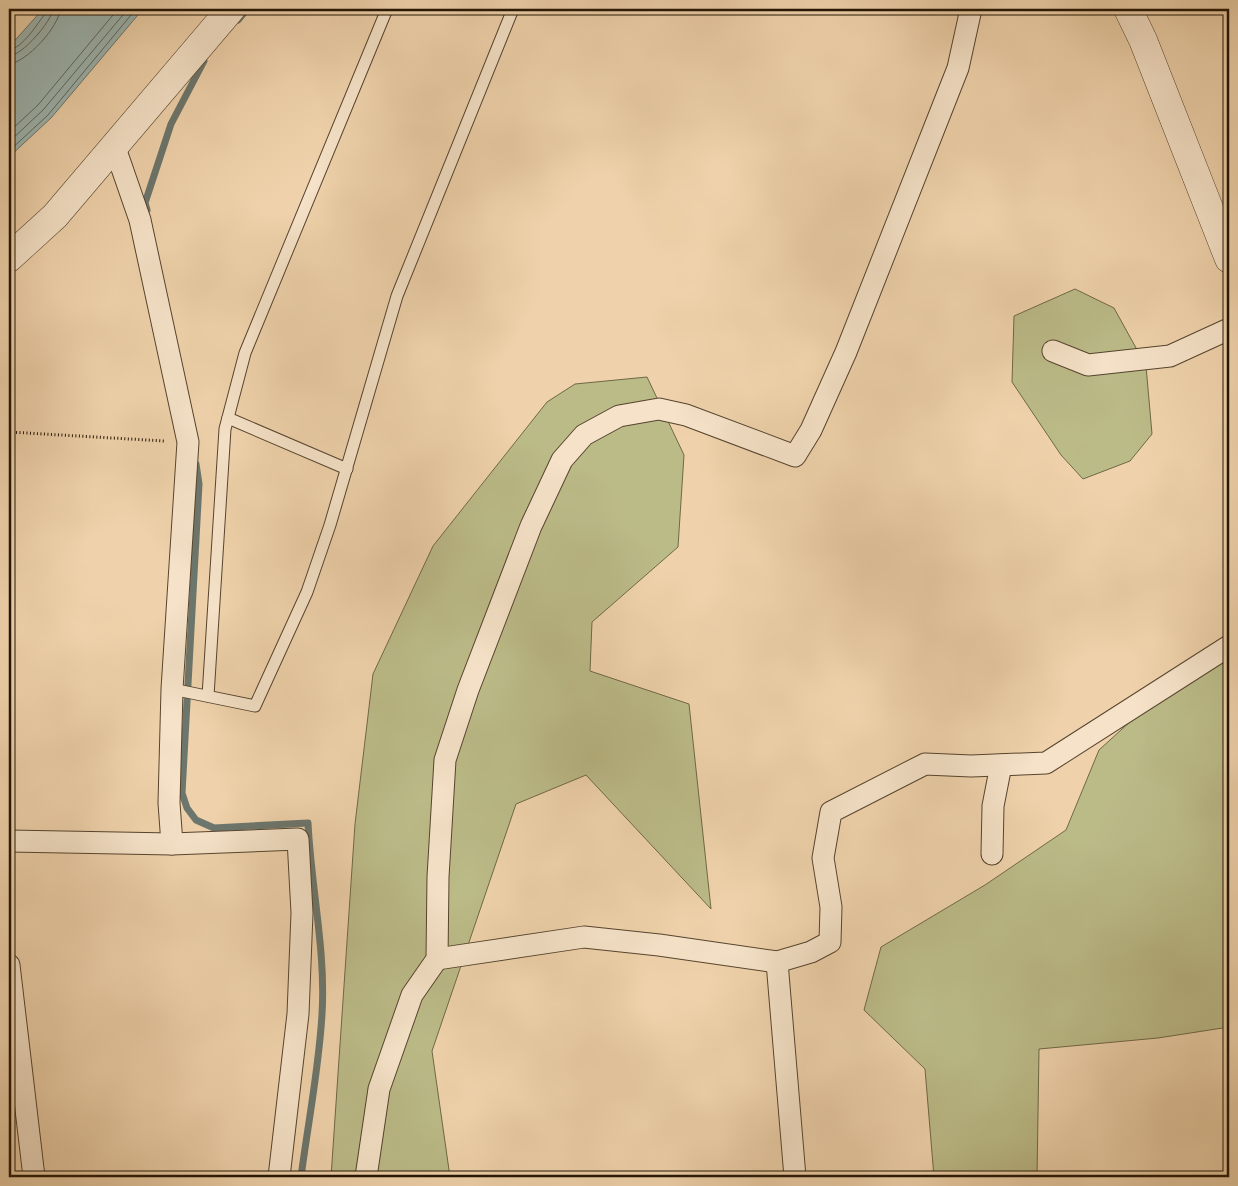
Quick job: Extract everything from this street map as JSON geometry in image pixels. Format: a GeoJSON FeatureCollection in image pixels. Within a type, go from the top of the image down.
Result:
{"type":"FeatureCollection","features":[{"type":"Feature","properties":{"kind":"street"},"geometry":{"type":"LineString","coordinates":[[9,258],[55,216],[115,148],[230,9]]}},
{"type":"Feature","properties":{"kind":"street"},"geometry":{"type":"LineString","coordinates":[[366,1177],[379,1090],[412,995],[436,959],[438,877],[445,760],[468,690],[531,526],[562,460],[584,435],[619,416],[659,409],[686,414],[795,456],[811,430],[846,352],[958,68],[971,9]]}},
{"type":"Feature","properties":{"kind":"street"},"geometry":{"type":"LineString","coordinates":[[1128,9],[1143,40],[1229,259]]}},
{"type":"Feature","properties":{"kind":"street"},"geometry":{"type":"LineString","coordinates":[[115,148],[140,220],[188,442],[172,689],[169,803],[172,844]]}},
{"type":"Feature","properties":{"kind":"street"},"geometry":{"type":"LineString","coordinates":[[1054,351],[1088,365],[1170,356],[1229,329]]}},
{"type":"Feature","properties":{"kind":"street"},"geometry":{"type":"LineString","coordinates":[[436,959],[584,937],[659,945],[777,962],[810,952],[830,942],[831,907],[823,858],[831,812],[925,764],[1001,765],[1046,763],[1229,646]]}},
{"type":"Feature","properties":{"kind":"street"},"geometry":{"type":"LineString","coordinates":[[992,854],[993,806],[1001,765]]}},
{"type":"Feature","properties":{"kind":"street"},"geometry":{"type":"LineString","coordinates":[[9,841],[172,844],[298,839],[302,913],[298,1014],[279,1177]]}},
{"type":"Feature","properties":{"kind":"street"},"geometry":{"type":"LineString","coordinates":[[777,962],[796,1177]]}},
{"type":"Feature","properties":{"kind":"street"},"geometry":{"type":"LineString","coordinates":[[9,965],[34,1177]]}},
{"type":"Feature","properties":{"kind":"lane"},"geometry":{"type":"LineString","coordinates":[[208,696],[225,429],[245,353],[388,9]]}},
{"type":"Feature","properties":{"kind":"lane"},"geometry":{"type":"LineString","coordinates":[[172,689],[255,706],[307,592],[330,526],[397,296],[513,9]]}},
{"type":"Feature","properties":{"kind":"lane"},"geometry":{"type":"LineString","coordinates":[[228,418],[347,469]]}},
{"type":"Feature","properties":{"kind":"path"},"geometry":{"type":"LineString","coordinates":[[9,432],[188,442]]}},
{"type":"Feature","properties":{"kind":"green space"},"geometry":{"type":"Polygon","coordinates":[[[1075,289],[1114,308],[1146,366],[1152,434],[1130,461],[1083,479],[1061,455],[1012,382],[1014,316],[1075,289]]]}},
{"type":"Feature","properties":{"kind":"green space"},"geometry":{"type":"Polygon","coordinates":[[[647,377],[684,455],[678,547],[592,622],[590,671],[689,704],[711,909],[586,775],[516,804],[432,1051],[450,1177],[331,1177],[355,824],[373,674],[433,546],[547,402],[575,384],[647,377]]]}},
{"type":"Feature","properties":{"kind":"green space"},"geometry":{"type":"Polygon","coordinates":[[[1229,641],[1229,1027],[1158,1038],[1039,1049],[1037,1177],[934,1177],[925,1069],[864,1010],[881,947],[985,885],[1066,830],[1099,750],[1176,680],[1229,641]]]}},
{"type":"Feature","properties":{"kind":"water"},"geometry":{"type":"Polygon","coordinates":[[[43,9],[143,9],[51,118],[9,157],[9,47],[43,9]]]}},
{"type":"Feature","properties":{"kind":"waterway"},"geometry":{"type":"LineString","coordinates":[[238,20],[247,9]]}},
{"type":"Feature","properties":{"kind":"waterway"},"geometry":{"type":"LineString","coordinates":[[147,210],[145,203],[171,124],[204,61]]}},
{"type":"Feature","properties":{"kind":"waterway"},"geometry":{"type":"LineString","coordinates":[[196,464],[199,484],[182,793],[187,808],[196,820],[214,828],[308,823],[323,990],[318,1055],[301,1177]]}}]}
